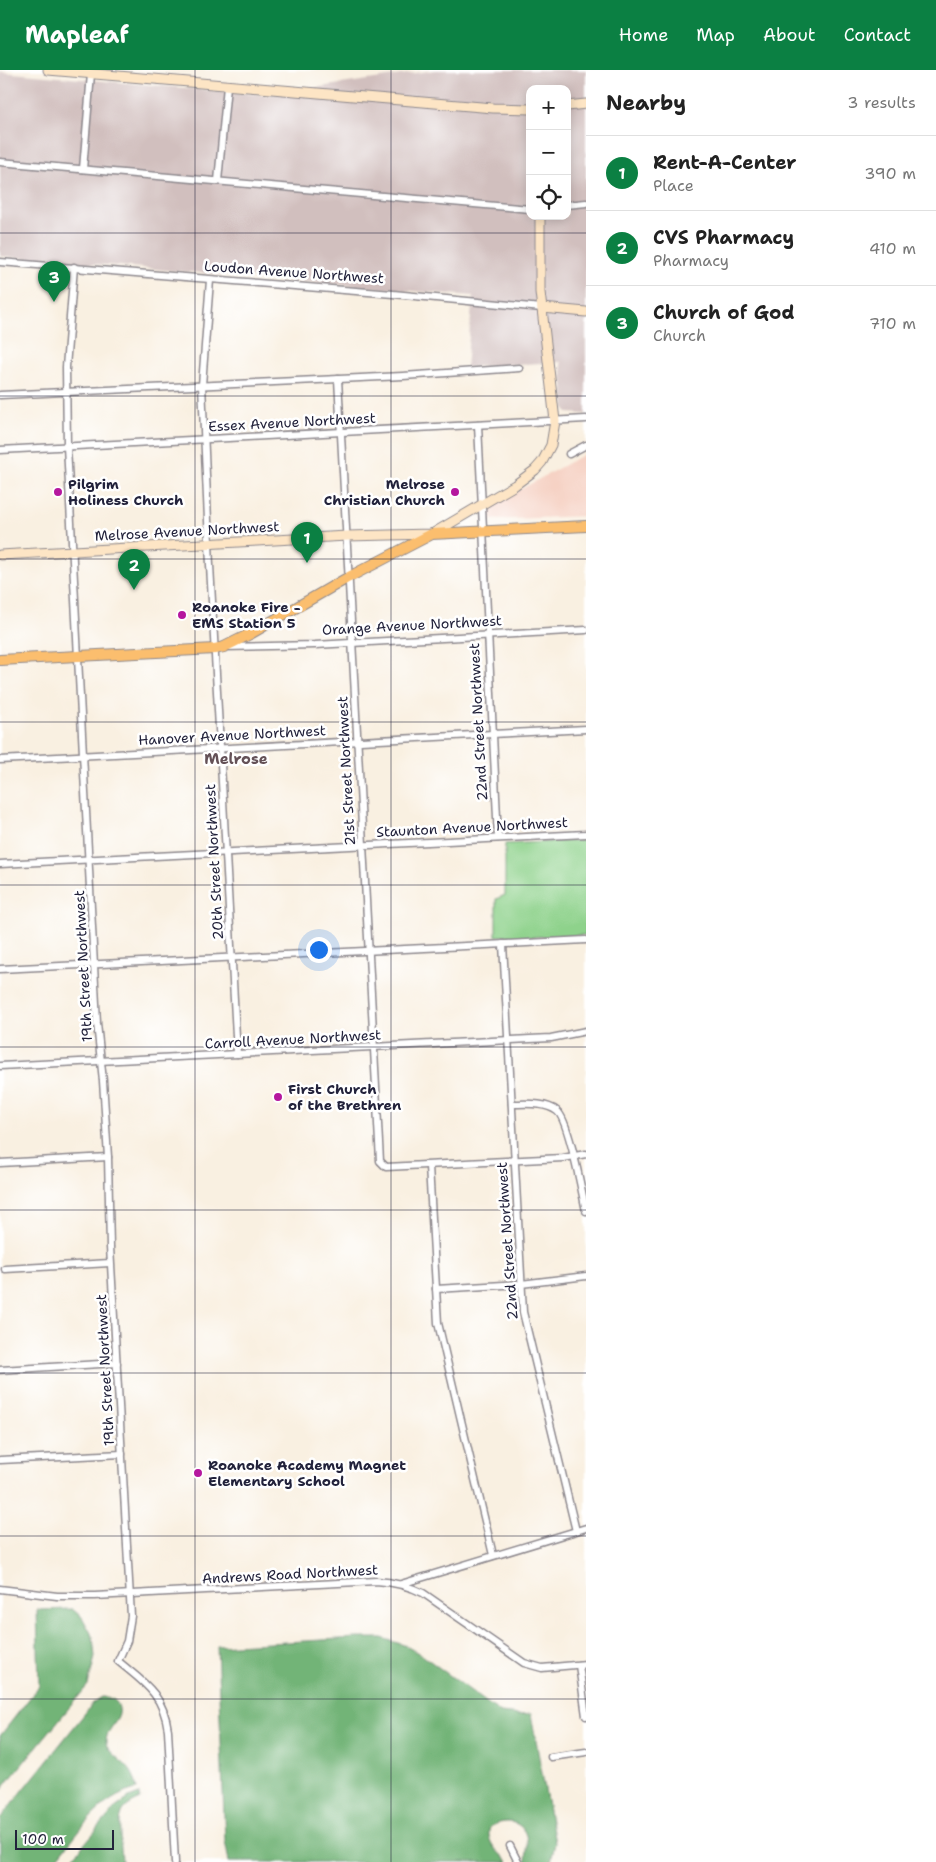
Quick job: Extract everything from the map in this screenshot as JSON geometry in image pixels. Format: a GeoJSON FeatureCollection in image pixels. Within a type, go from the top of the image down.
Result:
{"type":"FeatureCollection","features":[{"type":"Feature","properties":{"kind":"main road","name":"Melrose Avenue Northwest"},"geometry":{"type":"LineString","coordinates":[[432,534],[586,526]]}},
{"type":"Feature","properties":{"kind":"main road"},"geometry":{"type":"LineString","coordinates":[[220,648],[432,534]]}},
{"type":"Feature","properties":{"kind":"main road","name":"Orange Avenue Northwest"},"geometry":{"type":"LineString","coordinates":[[0,660],[220,648]]}},
{"type":"Feature","properties":{"kind":"street"},"geometry":{"type":"LineString","coordinates":[[48,70],[493,108],[526,109]]}},
{"type":"Feature","properties":{"kind":"street"},"geometry":{"type":"LineString","coordinates":[[83,169],[91,74]]}},
{"type":"Feature","properties":{"kind":"street"},"geometry":{"type":"LineString","coordinates":[[218,181],[227,86]]}},
{"type":"Feature","properties":{"kind":"street"},"geometry":{"type":"LineString","coordinates":[[571,106],[586,104]]}},
{"type":"Feature","properties":{"kind":"street"},"geometry":{"type":"LineString","coordinates":[[0,162],[526,209]]}},
{"type":"Feature","properties":{"kind":"street"},"geometry":{"type":"LineString","coordinates":[[571,205],[586,203]]}},
{"type":"Feature","properties":{"kind":"street"},"geometry":{"type":"LineString","coordinates":[[432,534],[516,485],[542,462],[550,445],[555,421],[542,308],[540,220]]}},
{"type":"Feature","properties":{"kind":"street","name":"Loudon Avenue Northwest"},"geometry":{"type":"LineString","coordinates":[[0,262],[586,312]]}},
{"type":"Feature","properties":{"kind":"street","name":"19th Street Northwest"},"geometry":{"type":"LineString","coordinates":[[74,267],[66,391],[68,446],[94,964],[108,1157],[110,1263],[130,1594],[130,1629],[118,1661],[153,1692],[160,1702],[166,1717],[175,1862]]}},
{"type":"Feature","properties":{"kind":"street","name":"20th Street Northwest"},"geometry":{"type":"LineString","coordinates":[[210,280],[202,385],[209,544],[220,648],[220,748],[236,1054]]}},
{"type":"Feature","properties":{"kind":"street"},"geometry":{"type":"LineString","coordinates":[[0,395],[338,379],[519,368]]}},
{"type":"Feature","properties":{"kind":"street","name":"21st Street Northwest"},"geometry":{"type":"LineString","coordinates":[[338,379],[380,1161],[382,1165],[390,1167],[429,1166]]}},
{"type":"Feature","properties":{"kind":"street","name":"Essex Avenue Northwest"},"geometry":{"type":"LineString","coordinates":[[0,450],[586,419]]}},
{"type":"Feature","properties":{"kind":"street","name":"22nd Street Northwest"},"geometry":{"type":"LineString","coordinates":[[478,425],[498,838]]}},
{"type":"Feature","properties":{"kind":"street"},"geometry":{"type":"LineString","coordinates":[[569,454],[586,445]]}},
{"type":"Feature","properties":{"kind":"street","name":"Melrose Avenue Northwest"},"geometry":{"type":"LineString","coordinates":[[0,555],[347,536],[432,534]]}},
{"type":"Feature","properties":{"kind":"street","name":"Orange Avenue Northwest"},"geometry":{"type":"LineString","coordinates":[[220,648],[586,630]]}},
{"type":"Feature","properties":{"kind":"street","name":"Hanover Avenue Northwest"},"geometry":{"type":"LineString","coordinates":[[0,760],[586,729]]}},
{"type":"Feature","properties":{"kind":"street","name":"Staunton Avenue Northwest"},"geometry":{"type":"LineString","coordinates":[[0,864],[586,834]]}},
{"type":"Feature","properties":{"kind":"street"},"geometry":{"type":"LineString","coordinates":[[0,969],[586,940]]}},
{"type":"Feature","properties":{"kind":"street","name":"22nd Street Northwest"},"geometry":{"type":"LineString","coordinates":[[503,944],[523,1312],[576,1531]]}},
{"type":"Feature","properties":{"kind":"street","name":"Carroll Avenue Northwest"},"geometry":{"type":"LineString","coordinates":[[0,1066],[509,1041],[551,1038],[586,1031]]}},
{"type":"Feature","properties":{"kind":"street"},"geometry":{"type":"LineString","coordinates":[[512,1104],[538,1104],[557,1110],[564,1119],[586,1211]]}},
{"type":"Feature","properties":{"kind":"street"},"geometry":{"type":"LineString","coordinates":[[493,1555],[438,1323],[429,1166],[573,1157],[586,1154]]}},
{"type":"Feature","properties":{"kind":"street"},"geometry":{"type":"LineString","coordinates":[[0,1163],[108,1157]]}},
{"type":"Feature","properties":{"kind":"street"},"geometry":{"type":"LineString","coordinates":[[4,1269],[110,1263]]}},
{"type":"Feature","properties":{"kind":"street"},"geometry":{"type":"LineString","coordinates":[[436,1289],[521,1284],[586,1276]]}},
{"type":"Feature","properties":{"kind":"street"},"geometry":{"type":"LineString","coordinates":[[0,1370],[117,1363]]}},
{"type":"Feature","properties":{"kind":"street"},"geometry":{"type":"LineString","coordinates":[[0,1460],[122,1454]]}},
{"type":"Feature","properties":{"kind":"street"},"geometry":{"type":"LineString","coordinates":[[401,1584],[586,1528]]}},
{"type":"Feature","properties":{"kind":"street","name":"Andrews Road Northwest"},"geometry":{"type":"LineString","coordinates":[[0,1589],[57,1596],[376,1581],[401,1584],[422,1592],[524,1663],[542,1668],[582,1665]]}},
{"type":"Feature","properties":{"kind":"street"},"geometry":{"type":"LineString","coordinates":[[582,1665],[586,1716]]}},
{"type":"Feature","properties":{"kind":"street"},"geometry":{"type":"LineString","coordinates":[[551,1757],[586,1752]]}},
{"type":"Feature","properties":{"kind":"street"},"geometry":{"type":"LineString","coordinates":[[510,1846],[518,1862]]}},
{"type":"Feature","properties":{"kind":"shaded area"},"geometry":{"type":"Polygon","coordinates":[[[435,70],[586,70],[586,414],[568,413],[565,408],[561,362],[466,367],[473,296],[0,256],[0,72],[267,95],[435,70]]]}},
{"type":"Feature","properties":{"kind":"shaded area"},"geometry":{"type":"Polygon","coordinates":[[[586,453],[586,516],[490,520],[489,507],[586,453]]]}},
{"type":"Feature","properties":{"kind":"green space"},"geometry":{"type":"Polygon","coordinates":[[[586,840],[586,935],[496,936],[496,899],[505,895],[505,844],[586,840]]]}},
{"type":"Feature","properties":{"kind":"green space"},"geometry":{"type":"Polygon","coordinates":[[[72,1609],[82,1617],[93,1637],[95,1657],[88,1685],[0,1791],[0,1736],[39,1686],[37,1610],[72,1609]]]}},
{"type":"Feature","properties":{"kind":"green space"},"geometry":{"type":"Polygon","coordinates":[[[382,1638],[404,1645],[422,1655],[501,1713],[531,1714],[555,1843],[551,1862],[526,1862],[527,1844],[523,1829],[514,1823],[502,1822],[490,1827],[489,1837],[493,1846],[509,1862],[229,1862],[225,1841],[217,1646],[382,1638]]]}},
{"type":"Feature","properties":{"kind":"green space"},"geometry":{"type":"Polygon","coordinates":[[[102,1697],[115,1701],[119,1710],[119,1715],[107,1736],[107,1745],[112,1753],[132,1773],[137,1789],[124,1793],[100,1808],[54,1862],[0,1862],[0,1819],[94,1702],[102,1697]]]}},
{"type":"Feature","properties":{"kind":"green space"},"geometry":{"type":"Polygon","coordinates":[[[139,1794],[141,1799],[125,1808],[122,1813],[120,1830],[122,1862],[69,1862],[115,1808],[129,1798],[139,1794]]]}},
{"type":"Feature","properties":{"kind":"place","name":"Church of God"},"geometry":{"type":"Point","coordinates":[54,302]}},
{"type":"Feature","properties":{"kind":"place","name":"Pilgrim Holiness Church"},"geometry":{"type":"Point","coordinates":[58,492]}},
{"type":"Feature","properties":{"kind":"place","name":"Melrose Christian Church"},"geometry":{"type":"Point","coordinates":[455,492]}},
{"type":"Feature","properties":{"kind":"place","name":"Rent-A-Center"},"geometry":{"type":"Point","coordinates":[307,563]}},
{"type":"Feature","properties":{"kind":"place","name":"CVS Pharmacy"},"geometry":{"type":"Point","coordinates":[134,590]}},
{"type":"Feature","properties":{"kind":"place","name":"Roanoke Fire - EMS Station 5"},"geometry":{"type":"Point","coordinates":[182,615]}},
{"type":"Feature","properties":{"kind":"place","name":"First Church of the Brethren"},"geometry":{"type":"Point","coordinates":[278,1097]}},
{"type":"Feature","properties":{"kind":"place","name":"Roanoke Academy Magnet Elementary School"},"geometry":{"type":"Point","coordinates":[198,1473]}},
{"type":"Feature","properties":{"kind":"district","name":"Melrose"},"geometry":{"type":"Point","coordinates":[236,759]}}]}
